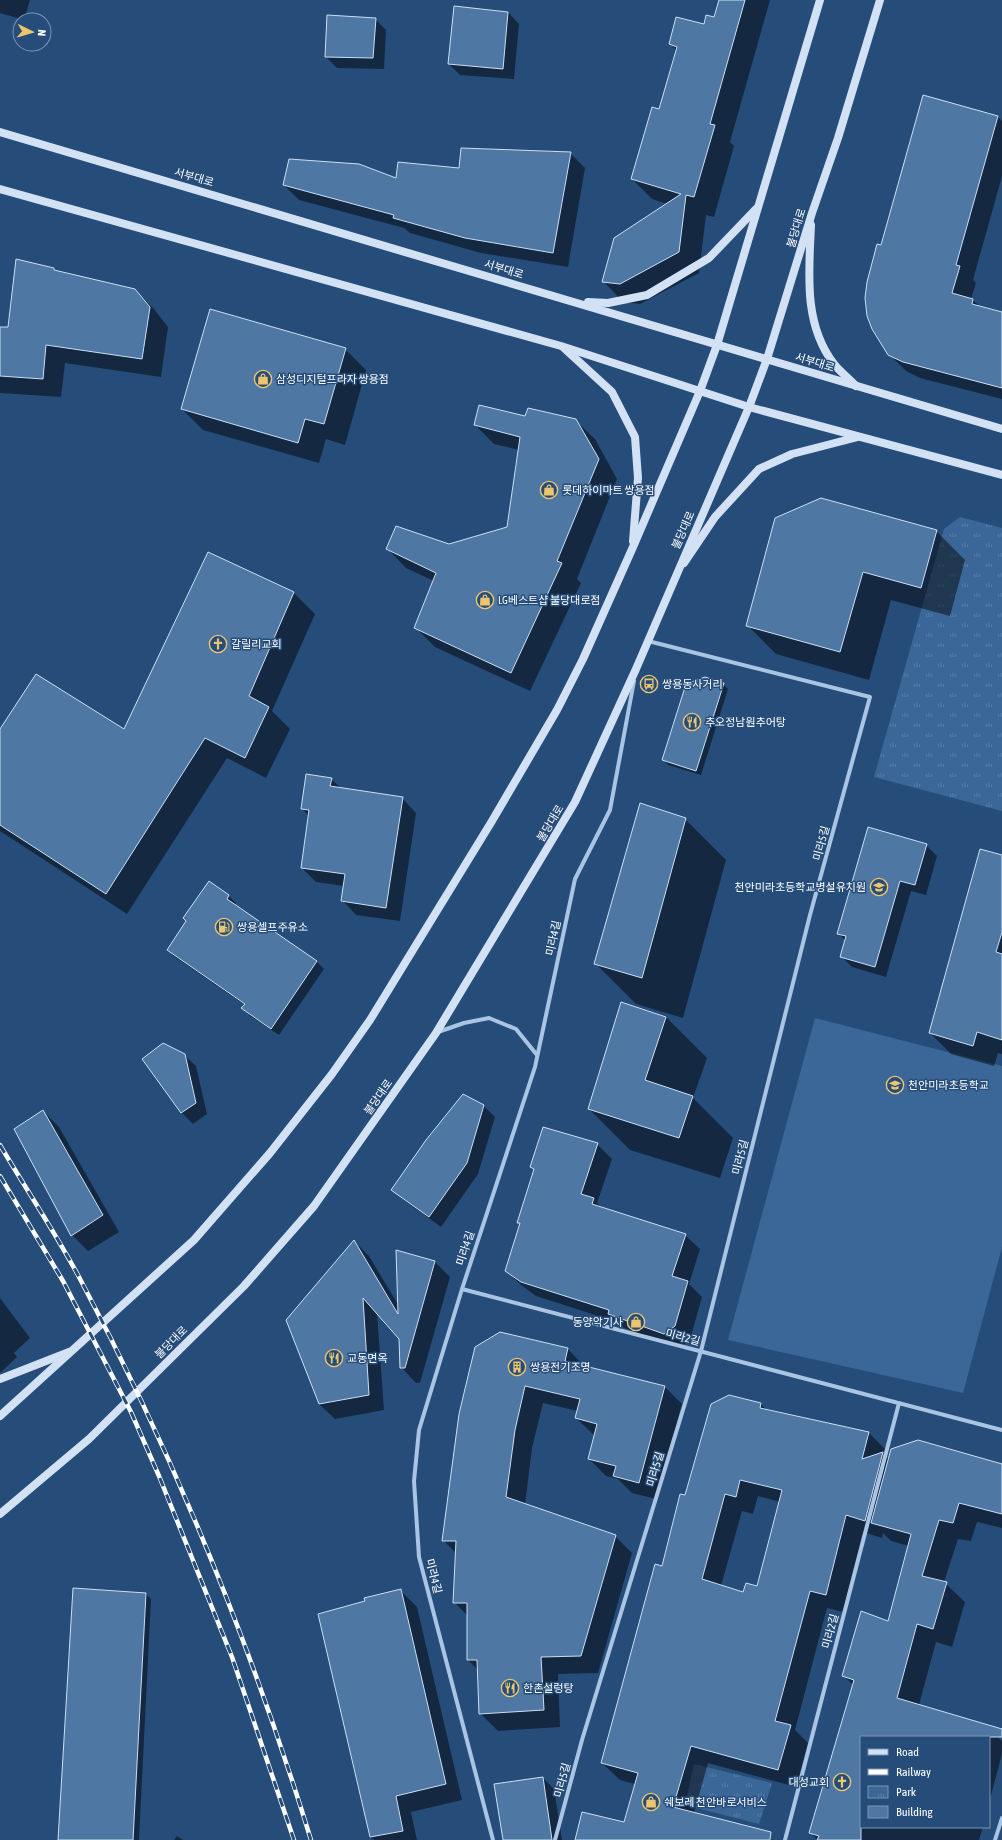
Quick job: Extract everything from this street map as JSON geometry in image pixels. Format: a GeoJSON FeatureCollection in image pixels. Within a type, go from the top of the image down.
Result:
{"type":"FeatureCollection","features":[{"type":"Feature","properties":{"kind":"main road"},"geometry":{"type":"LineString","coordinates":[[0,1416],[194,1240],[270,1153],[332,1074],[370,1020],[488,828],[557,710],[633,548],[700,391],[717,345],[820,0]]}},
{"type":"Feature","properties":{"kind":"main road","name":"불당대로"},"geometry":{"type":"LineString","coordinates":[[0,1514],[89,1439],[244,1286],[314,1206],[436,1033],[575,802],[636,669],[672,582],[749,407],[768,359],[812,213],[838,138],[880,0]]}},
{"type":"Feature","properties":{"kind":"main road","name":"서부대로"},"geometry":{"type":"LineString","coordinates":[[0,132],[1002,429]]}},
{"type":"Feature","properties":{"kind":"main road"},"geometry":{"type":"LineString","coordinates":[[0,189],[562,346],[749,407],[1002,475]]}},
{"type":"Feature","properties":{"kind":"main road"},"geometry":{"type":"LineString","coordinates":[[575,302],[608,303],[647,294],[709,258],[758,207]]}},
{"type":"Feature","properties":{"kind":"main road"},"geometry":{"type":"LineString","coordinates":[[812,213],[810,305],[818,336],[834,363],[856,386]]}},
{"type":"Feature","properties":{"kind":"main road"},"geometry":{"type":"LineString","coordinates":[[562,346],[612,392],[635,437],[638,478],[633,548]]}},
{"type":"Feature","properties":{"kind":"main road"},"geometry":{"type":"LineString","coordinates":[[672,582],[715,517],[759,469],[792,454],[859,437]]}},
{"type":"Feature","properties":{"kind":"main road"},"geometry":{"type":"LineString","coordinates":[[0,1379],[75,1349]]}},
{"type":"Feature","properties":{"kind":"street","name":"미라5길"},"geometry":{"type":"LineString","coordinates":[[555,1840],[582,1740],[701,1351],[810,915],[870,697],[648,640]]}},
{"type":"Feature","properties":{"kind":"street","name":"미라4길"},"geometry":{"type":"LineString","coordinates":[[493,1840],[419,1557],[414,1481],[419,1430],[462,1289],[537,1055],[575,879],[610,810],[636,669]]}},
{"type":"Feature","properties":{"kind":"street"},"geometry":{"type":"LineString","coordinates":[[436,1033],[464,1023],[489,1018],[516,1029],[537,1055]]}},
{"type":"Feature","properties":{"kind":"street","name":"미라2길"},"geometry":{"type":"LineString","coordinates":[[462,1289],[1002,1430]]}},
{"type":"Feature","properties":{"kind":"street","name":"미라2길"},"geometry":{"type":"LineString","coordinates":[[785,1840],[899,1403]]}},
{"type":"Feature","properties":{"kind":"street"},"geometry":{"type":"LineString","coordinates":[[995,1840],[1002,1818]]}},
{"type":"Feature","properties":{"kind":"green space"},"geometry":{"type":"Polygon","coordinates":[[[960,517],[1002,528],[1002,811],[874,777],[944,529],[960,517]]]}},
{"type":"Feature","properties":{"kind":"green space","name":"천안미라초등학교"},"geometry":{"type":"Polygon","coordinates":[[[815,1018],[1002,1066],[1002,1247],[963,1393],[728,1340],[815,1018]]]}},
{"type":"Feature","properties":{"kind":"green space"},"geometry":{"type":"Polygon","coordinates":[[[694,1764],[772,1783],[759,1824],[685,1805],[694,1764]]]}},
{"type":"Feature","properties":{"kind":"building"},"geometry":{"type":"Polygon","coordinates":[[[719,0],[745,0],[710,124],[715,125],[694,197],[686,195],[679,252],[620,284],[602,282],[614,238],[681,194],[631,179],[652,107],[659,109],[677,47],[669,44],[676,17],[704,24],[706,15],[714,17],[719,0]]]}},
{"type":"Feature","properties":{"kind":"building"},"geometry":{"type":"Polygon","coordinates":[[[454,6],[508,12],[503,69],[448,64],[454,6]]]}},
{"type":"Feature","properties":{"kind":"building"},"geometry":{"type":"Polygon","coordinates":[[[327,15],[376,18],[373,58],[325,57],[327,15]]]}},
{"type":"Feature","properties":{"kind":"building"},"geometry":{"type":"Polygon","coordinates":[[[923,95],[998,116],[956,265],[960,266],[952,293],[973,299],[972,304],[1002,312],[1002,388],[903,362],[888,355],[872,329],[867,316],[865,298],[867,282],[877,244],[881,245],[923,95]]]}},
{"type":"Feature","properties":{"kind":"building"},"geometry":{"type":"Polygon","coordinates":[[[461,148],[571,152],[553,253],[465,238],[393,218],[394,215],[283,185],[289,159],[359,164],[396,178],[398,162],[459,168],[461,148]]]}},
{"type":"Feature","properties":{"kind":"building"},"geometry":{"type":"Polygon","coordinates":[[[16,259],[54,268],[54,270],[135,289],[150,307],[142,359],[46,345],[43,379],[0,376],[0,327],[8,327],[16,259]]]}},
{"type":"Feature","properties":{"kind":"building","name":"삼성디지털프라자 쌍용점"},"geometry":{"type":"Polygon","coordinates":[[[210,309],[346,348],[324,424],[305,419],[298,443],[181,409],[210,309]]]}},
{"type":"Feature","properties":{"kind":"building"},"geometry":{"type":"Polygon","coordinates":[[[479,405],[525,416],[528,408],[576,419],[599,459],[557,561],[562,563],[511,673],[414,628],[436,573],[386,549],[396,526],[449,544],[507,527],[520,437],[474,425],[479,405]]]}},
{"type":"Feature","properties":{"kind":"building"},"geometry":{"type":"Polygon","coordinates":[[[821,498],[937,530],[921,588],[863,572],[840,652],[746,626],[775,518],[821,498]]]}},
{"type":"Feature","properties":{"kind":"building"},"geometry":{"type":"Polygon","coordinates":[[[208,552],[294,592],[249,696],[269,707],[245,758],[205,738],[106,894],[0,825],[0,729],[36,674],[124,729],[208,552]]]}},
{"type":"Feature","properties":{"kind":"building","name":"추오정남원추어탕"},"geometry":{"type":"Polygon","coordinates":[[[705,677],[724,683],[696,771],[662,760],[686,684],[705,677]]]}},
{"type":"Feature","properties":{"kind":"building"},"geometry":{"type":"Polygon","coordinates":[[[306,774],[332,778],[330,786],[403,797],[386,908],[341,901],[345,874],[301,868],[309,810],[301,809],[306,774]]]}},
{"type":"Feature","properties":{"kind":"building"},"geometry":{"type":"Polygon","coordinates":[[[640,803],[686,818],[642,978],[594,964],[640,803]]]}},
{"type":"Feature","properties":{"kind":"building"},"geometry":{"type":"Polygon","coordinates":[[[868,827],[927,844],[915,885],[900,881],[875,967],[840,957],[846,936],[837,934],[868,827]]]}},
{"type":"Feature","properties":{"kind":"building"},"geometry":{"type":"Polygon","coordinates":[[[980,849],[1002,855],[1002,932],[996,952],[1002,954],[1002,1040],[977,1032],[973,1046],[929,1033],[980,849]]]}},
{"type":"Feature","properties":{"kind":"building"},"geometry":{"type":"Polygon","coordinates":[[[209,881],[229,895],[227,899],[317,961],[271,1029],[241,1008],[245,1004],[167,950],[186,921],[183,918],[209,881]]]}},
{"type":"Feature","properties":{"kind":"building"},"geometry":{"type":"Polygon","coordinates":[[[621,1002],[666,1017],[645,1080],[693,1096],[679,1138],[588,1109],[621,1002]]]}},
{"type":"Feature","properties":{"kind":"building"},"geometry":{"type":"Polygon","coordinates":[[[163,1043],[185,1054],[196,1103],[181,1113],[142,1059],[163,1043]]]}},
{"type":"Feature","properties":{"kind":"building"},"geometry":{"type":"Polygon","coordinates":[[[463,1094],[484,1105],[467,1163],[429,1217],[391,1190],[426,1140],[463,1094]]]}},
{"type":"Feature","properties":{"kind":"building"},"geometry":{"type":"Polygon","coordinates":[[[43,1110],[103,1215],[71,1236],[14,1129],[43,1110]]]}},
{"type":"Feature","properties":{"kind":"building"},"geometry":{"type":"Polygon","coordinates":[[[543,1127],[598,1143],[581,1194],[594,1198],[592,1204],[686,1234],[672,1276],[688,1281],[675,1326],[664,1334],[608,1314],[609,1310],[521,1282],[505,1271],[520,1223],[517,1223],[534,1169],[530,1167],[543,1127]]]}},
{"type":"Feature","properties":{"kind":"building","name":"교동면옥"},"geometry":{"type":"Polygon","coordinates":[[[354,1240],[398,1314],[396,1250],[435,1261],[405,1368],[400,1368],[399,1339],[363,1298],[369,1395],[319,1404],[286,1320],[354,1240]]]}},
{"type":"Feature","properties":{"kind":"building"},"geometry":{"type":"Polygon","coordinates":[[[500,1332],[568,1348],[565,1361],[665,1386],[639,1483],[613,1476],[616,1466],[588,1459],[597,1424],[575,1418],[580,1399],[525,1386],[515,1430],[506,1497],[616,1535],[581,1656],[541,1657],[544,1710],[479,1714],[477,1660],[467,1660],[467,1603],[453,1603],[456,1541],[442,1541],[459,1414],[475,1347],[500,1332]]]}},
{"type":"Feature","properties":{"kind":"building"},"geometry":{"type":"Polygon","coordinates":[[[729,1395],[761,1403],[760,1408],[869,1432],[862,1459],[883,1452],[865,1521],[846,1515],[826,1595],[810,1591],[775,1721],[791,1725],[778,1770],[691,1746],[673,1807],[771,1832],[770,1840],[575,1840],[582,1812],[624,1822],[638,1773],[601,1763],[655,1564],[662,1566],[680,1494],[685,1495],[711,1404],[729,1395]],[[740,1480],[736,1497],[725,1494],[702,1579],[743,1592],[746,1583],[757,1586],[782,1490],[740,1480]]]}},
{"type":"Feature","properties":{"kind":"building"},"geometry":{"type":"Polygon","coordinates":[[[918,1440],[1002,1464],[1002,1514],[959,1503],[953,1523],[939,1520],[922,1576],[947,1582],[933,1629],[917,1624],[897,1698],[1002,1729],[1002,1737],[860,1736],[861,1840],[817,1840],[819,1836],[809,1833],[854,1680],[842,1676],[861,1611],[888,1621],[911,1534],[871,1523],[891,1449],[918,1440]]]}},
{"type":"Feature","properties":{"kind":"building"},"geometry":{"type":"Polygon","coordinates":[[[73,1588],[146,1593],[133,1840],[58,1840],[73,1588]]]}},
{"type":"Feature","properties":{"kind":"building"},"geometry":{"type":"Polygon","coordinates":[[[401,1589],[446,1784],[396,1796],[403,1831],[370,1837],[318,1614],[365,1601],[364,1598],[401,1589]]]}},
{"type":"Feature","properties":{"kind":"building"},"geometry":{"type":"Polygon","coordinates":[[[543,1777],[552,1840],[503,1840],[494,1784],[543,1777]]]}},
{"type":"Feature","properties":{"kind":"railway"},"geometry":{"type":"LineString","coordinates":[[0,1145],[70,1260],[114,1345],[179,1483],[237,1624],[288,1767],[311,1840]]}},
{"type":"Feature","properties":{"kind":"railway"},"geometry":{"type":"LineString","coordinates":[[0,1176],[63,1281],[131,1412],[159,1476],[232,1657],[294,1840]]}},
{"type":"Feature","properties":{"kind":"place","name":"삼성디지털프라자 쌍용점"},"geometry":{"type":"Point","coordinates":[263,379]}},
{"type":"Feature","properties":{"kind":"place","name":"롯데하이마트 쌍용점"},"geometry":{"type":"Point","coordinates":[549,490]}},
{"type":"Feature","properties":{"kind":"place","name":"LG베스트샵 불당대로점"},"geometry":{"type":"Point","coordinates":[485,600]}},
{"type":"Feature","properties":{"kind":"place","name":"갈릴리교회"},"geometry":{"type":"Point","coordinates":[218,644]}},
{"type":"Feature","properties":{"kind":"place","name":"쌍용동사거리"},"geometry":{"type":"Point","coordinates":[649,684]}},
{"type":"Feature","properties":{"kind":"place","name":"추오정남원추어탕"},"geometry":{"type":"Point","coordinates":[692,722]}},
{"type":"Feature","properties":{"kind":"place","name":"천안미라초등학교병설유치원"},"geometry":{"type":"Point","coordinates":[879,887]}},
{"type":"Feature","properties":{"kind":"place","name":"쌍용셀프주유소"},"geometry":{"type":"Point","coordinates":[224,927]}},
{"type":"Feature","properties":{"kind":"place","name":"천안미라초등학교"},"geometry":{"type":"Point","coordinates":[895,1085]}},
{"type":"Feature","properties":{"kind":"place","name":"동양악기사"},"geometry":{"type":"Point","coordinates":[636,1322]}},
{"type":"Feature","properties":{"kind":"place","name":"교동면옥"},"geometry":{"type":"Point","coordinates":[334,1358]}},
{"type":"Feature","properties":{"kind":"place","name":"쌍용전기조명"},"geometry":{"type":"Point","coordinates":[517,1367]}},
{"type":"Feature","properties":{"kind":"place","name":"한촌설렁탕"},"geometry":{"type":"Point","coordinates":[510,1688]}},
{"type":"Feature","properties":{"kind":"place","name":"대성교회"},"geometry":{"type":"Point","coordinates":[842,1782]}},
{"type":"Feature","properties":{"kind":"place","name":"쉐보레 천안바로서비스"},"geometry":{"type":"Point","coordinates":[651,1802]}}]}
